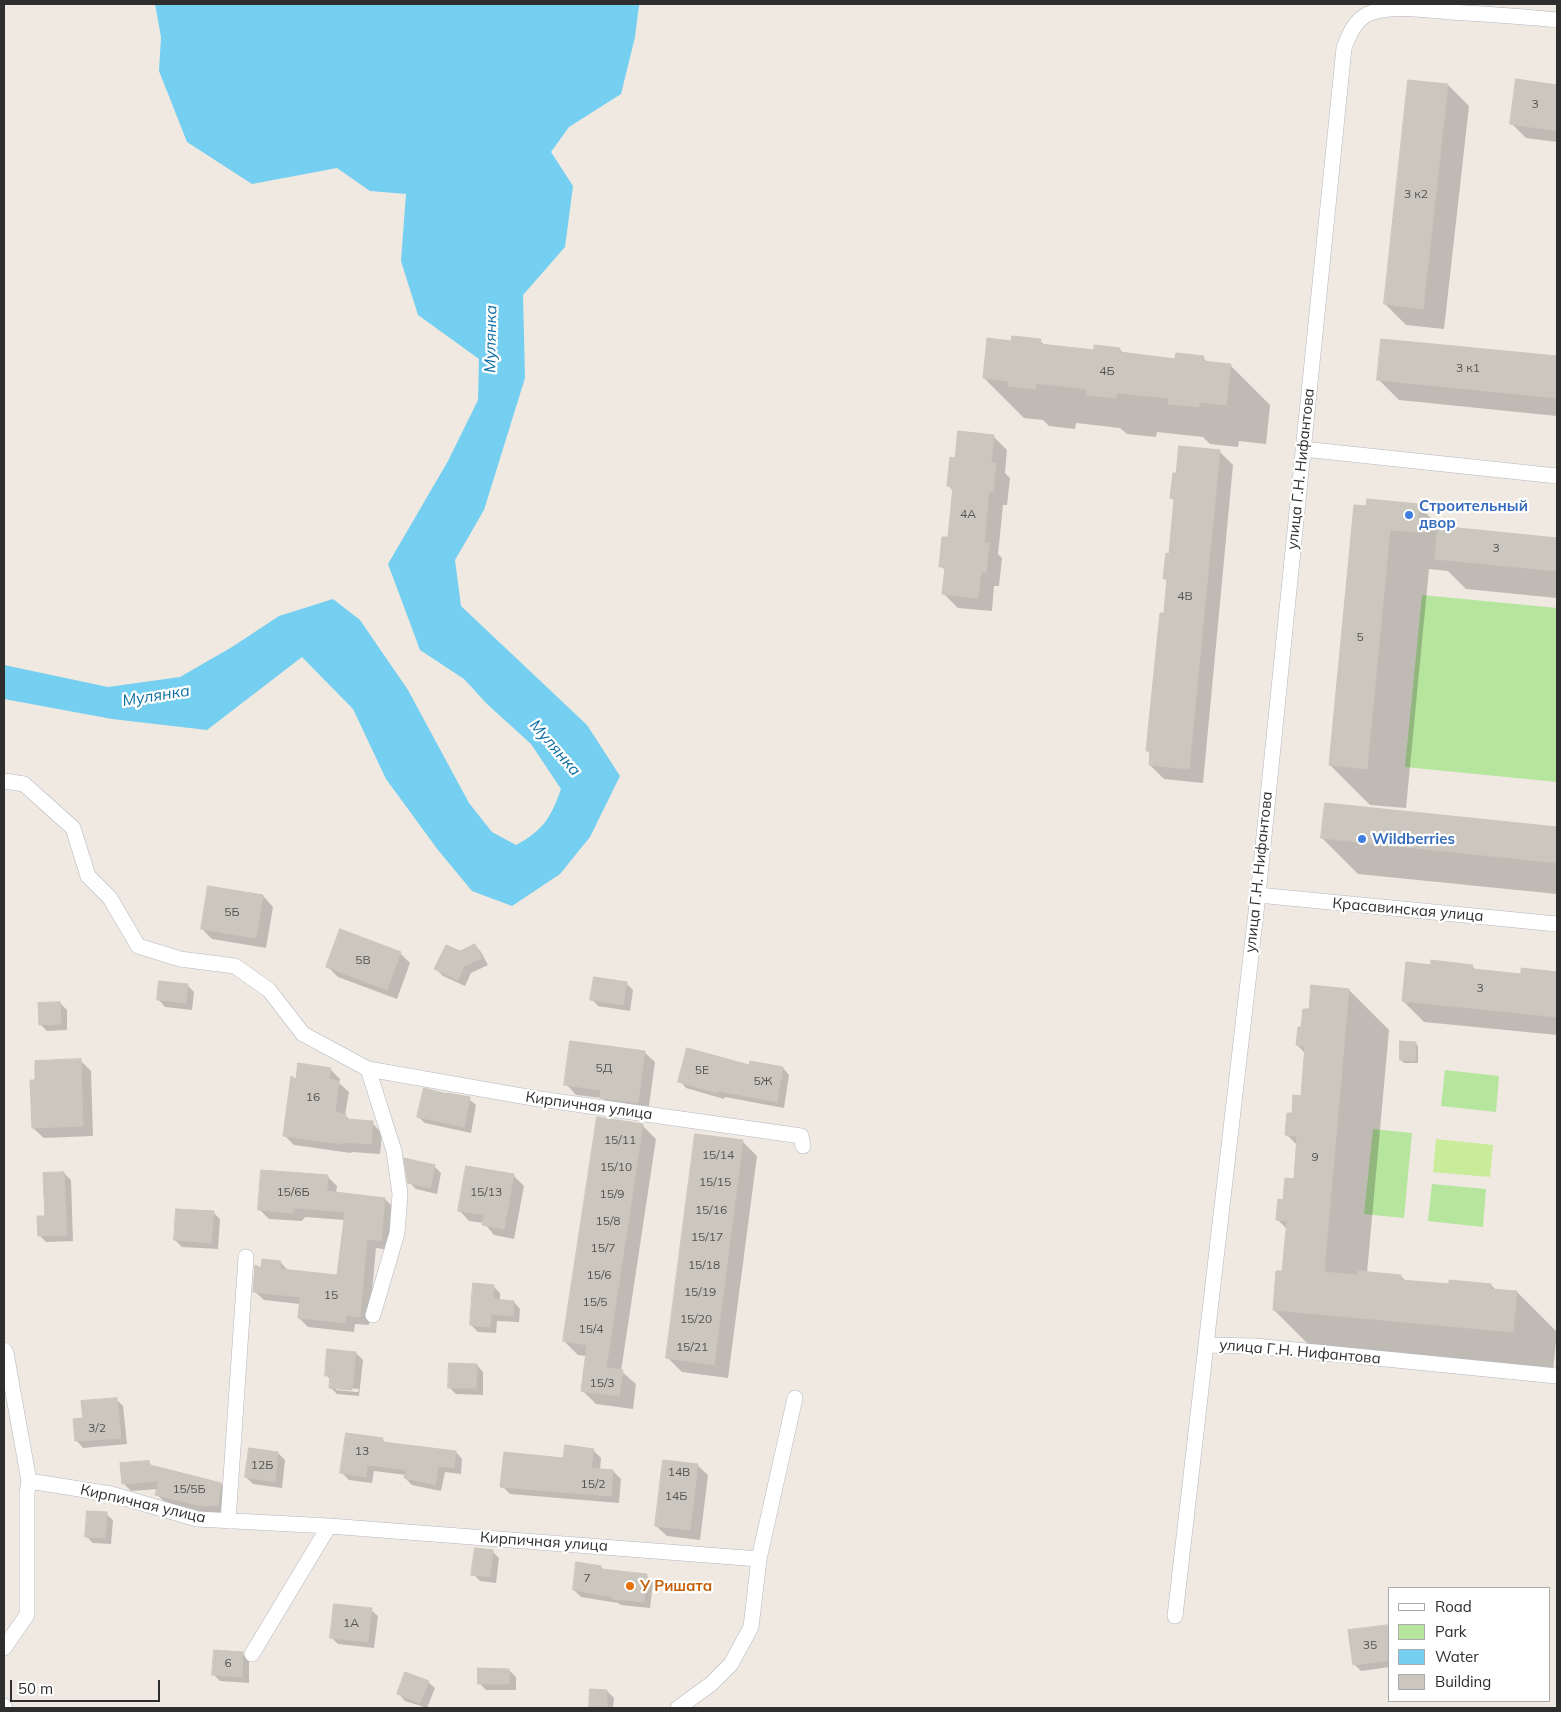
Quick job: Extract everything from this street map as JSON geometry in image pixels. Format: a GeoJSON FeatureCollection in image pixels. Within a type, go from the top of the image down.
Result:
{"type":"FeatureCollection","features":[{"type":"Feature","properties":{"kind":"street","name":"улица Г.Н. Нифантова"},"geometry":{"type":"LineString","coordinates":[[1557,20],[1524,16],[1411,9],[1388,10],[1369,14],[1357,22],[1349,34],[1344,48],[1258,895],[1206,1345],[1264,1347],[1557,1376]]}},
{"type":"Feature","properties":{"kind":"street"},"geometry":{"type":"LineString","coordinates":[[1303,449],[1557,476]]}},
{"type":"Feature","properties":{"kind":"street","name":"Кирпичная улица"},"geometry":{"type":"LineString","coordinates":[[4,781],[24,784],[72,828],[88,876],[110,898],[138,946],[180,959],[236,966],[269,990],[303,1034],[368,1069],[533,1098],[800,1136],[803,1146]]}},
{"type":"Feature","properties":{"kind":"street","name":"Красавинская улица"},"geometry":{"type":"LineString","coordinates":[[1258,895],[1557,924]]}},
{"type":"Feature","properties":{"kind":"street"},"geometry":{"type":"LineString","coordinates":[[368,1069],[394,1151],[400,1194],[396,1233],[373,1315]]}},
{"type":"Feature","properties":{"kind":"street","name":"Кирпичная улица"},"geometry":{"type":"LineString","coordinates":[[228,1521],[246,1257]]}},
{"type":"Feature","properties":{"kind":"street"},"geometry":{"type":"LineString","coordinates":[[1175,1616],[1206,1345]]}},
{"type":"Feature","properties":{"kind":"street"},"geometry":{"type":"LineString","coordinates":[[4,1350],[28,1480],[26,1615],[4,1648]]}},
{"type":"Feature","properties":{"kind":"street"},"geometry":{"type":"LineString","coordinates":[[678,1708],[711,1684],[731,1664],[751,1627],[759,1559],[795,1398]]}},
{"type":"Feature","properties":{"kind":"street","name":"Кирпичная улица"},"geometry":{"type":"LineString","coordinates":[[28,1480],[111,1494],[197,1519],[329,1526],[759,1559]]}},
{"type":"Feature","properties":{"kind":"street"},"geometry":{"type":"LineString","coordinates":[[252,1654],[329,1526]]}},
{"type":"Feature","properties":{"kind":"green space"},"geometry":{"type":"Polygon","coordinates":[[[1422,595],[1557,608],[1557,782],[1405,767],[1422,595]]]}},
{"type":"Feature","properties":{"kind":"green space"},"geometry":{"type":"Polygon","coordinates":[[[1445,1070],[1499,1076],[1496,1112],[1441,1106],[1445,1070]]]}},
{"type":"Feature","properties":{"kind":"green space"},"geometry":{"type":"Polygon","coordinates":[[[1373,1129],[1412,1133],[1404,1218],[1364,1214],[1373,1129]]]}},
{"type":"Feature","properties":{"kind":"green space"},"geometry":{"type":"Polygon","coordinates":[[[1436,1139],[1493,1145],[1490,1177],[1433,1172],[1436,1139]]]}},
{"type":"Feature","properties":{"kind":"green space"},"geometry":{"type":"Polygon","coordinates":[[[1432,1184],[1486,1189],[1483,1227],[1428,1221],[1432,1184]]]}},
{"type":"Feature","properties":{"kind":"water","name":"Мулянка"},"geometry":{"type":"Polygon","coordinates":[[[155,4],[639,4],[635,37],[621,94],[569,127],[551,152],[573,186],[565,247],[523,295],[525,378],[484,510],[455,560],[461,606],[587,725],[620,776],[590,837],[560,874],[512,906],[472,891],[438,850],[386,779],[353,709],[302,657],[207,730],[112,719],[4,699],[4,665],[108,687],[180,677],[232,647],[279,616],[333,599],[360,620],[408,690],[469,803],[492,832],[516,845],[526,839],[540,828],[550,815],[561,789],[531,744],[487,704],[464,679],[420,650],[388,564],[448,461],[478,400],[479,359],[418,315],[401,261],[406,194],[370,191],[337,168],[252,184],[187,142],[159,71],[161,37],[155,4]]]}},
{"type":"Feature","properties":{"kind":"building"},"geometry":{"type":"Polygon","coordinates":[[[1516,79],[1557,85],[1557,131],[1510,124],[1516,79]]]}},
{"type":"Feature","properties":{"kind":"building"},"geometry":{"type":"Polygon","coordinates":[[[1408,80],[1448,84],[1423,309],[1384,304],[1408,80]]]}},
{"type":"Feature","properties":{"kind":"building"},"geometry":{"type":"Polygon","coordinates":[[[1012,336],[1041,339],[1040,344],[1094,350],[1094,345],[1120,348],[1120,352],[1175,359],[1176,353],[1204,356],[1203,361],[1231,364],[1226,405],[1199,402],[1199,407],[1168,404],[1169,398],[1117,393],[1116,398],[1086,395],[1086,389],[1036,383],[1035,389],[1008,386],[1008,381],[983,378],[987,338],[1011,341],[1012,336]]]}},
{"type":"Feature","properties":{"kind":"building"},"geometry":{"type":"Polygon","coordinates":[[[1381,339],[1557,356],[1557,398],[1377,380],[1381,339]]]}},
{"type":"Feature","properties":{"kind":"building"},"geometry":{"type":"Polygon","coordinates":[[[958,431],[994,435],[991,463],[996,463],[993,492],[989,491],[984,543],[989,543],[986,573],[981,572],[978,598],[942,594],[945,567],[939,567],[942,537],[948,537],[953,487],[947,486],[950,457],[955,458],[958,431]]]}},
{"type":"Feature","properties":{"kind":"building"},"geometry":{"type":"Polygon","coordinates":[[[1179,446],[1220,450],[1189,769],[1149,765],[1150,751],[1146,751],[1160,613],[1164,613],[1167,579],[1163,579],[1166,553],[1169,554],[1174,499],[1170,498],[1173,473],[1176,473],[1179,446]]]}},
{"type":"Feature","properties":{"kind":"building"},"geometry":{"type":"Polygon","coordinates":[[[1367,499],[1419,504],[1417,532],[1390,530],[1367,769],[1329,765],[1354,505],[1366,506],[1367,499]]]}},
{"type":"Feature","properties":{"kind":"building"},"geometry":{"type":"Polygon","coordinates":[[[1438,526],[1557,538],[1557,571],[1435,559],[1438,526]]]}},
{"type":"Feature","properties":{"kind":"building"},"geometry":{"type":"Polygon","coordinates":[[[1325,803],[1557,827],[1557,863],[1321,838],[1325,803]]]}},
{"type":"Feature","properties":{"kind":"building"},"geometry":{"type":"Polygon","coordinates":[[[208,886],[263,895],[256,938],[201,929],[208,886]]]}},
{"type":"Feature","properties":{"kind":"building"},"geometry":{"type":"Polygon","coordinates":[[[340,929],[401,952],[387,990],[326,967],[340,929]]]}},
{"type":"Feature","properties":{"kind":"building"},"geometry":{"type":"Polygon","coordinates":[[[475,944],[482,958],[464,966],[458,980],[434,969],[446,945],[460,951],[475,944]]]}},
{"type":"Feature","properties":{"kind":"building"},"geometry":{"type":"Polygon","coordinates":[[[1431,960],[1473,965],[1472,969],[1521,974],[1521,968],[1557,972],[1557,1017],[1402,1001],[1406,962],[1431,965],[1431,960]]]}},
{"type":"Feature","properties":{"kind":"building"},"geometry":{"type":"Polygon","coordinates":[[[594,977],[627,982],[623,1005],[590,1000],[594,977]]]}},
{"type":"Feature","properties":{"kind":"building"},"geometry":{"type":"Polygon","coordinates":[[[159,981],[188,984],[186,1003],[157,1000],[159,981]]]}},
{"type":"Feature","properties":{"kind":"building"},"geometry":{"type":"Polygon","coordinates":[[[1311,985],[1349,989],[1324,1272],[1357,1275],[1358,1271],[1401,1275],[1401,1280],[1449,1284],[1449,1280],[1491,1284],[1491,1289],[1517,1291],[1513,1332],[1273,1310],[1276,1271],[1282,1271],[1287,1221],[1276,1220],[1278,1199],[1283,1200],[1285,1178],[1294,1179],[1297,1136],[1285,1135],[1287,1113],[1292,1113],[1293,1095],[1301,1096],[1305,1046],[1296,1045],[1303,1009],[1309,1009],[1311,985]]]}},
{"type":"Feature","properties":{"kind":"building"},"geometry":{"type":"Polygon","coordinates":[[[60,1002],[61,1024],[39,1025],[38,1003],[60,1002]]]}},
{"type":"Feature","properties":{"kind":"building"},"geometry":{"type":"Polygon","coordinates":[[[570,1041],[645,1051],[638,1103],[600,1098],[601,1090],[564,1085],[570,1041]]]}},
{"type":"Feature","properties":{"kind":"building"},"geometry":{"type":"Polygon","coordinates":[[[1400,1041],[1416,1042],[1415,1061],[1400,1060],[1400,1041]]]}},
{"type":"Feature","properties":{"kind":"building"},"geometry":{"type":"Polygon","coordinates":[[[687,1048],[749,1065],[750,1061],[783,1067],[777,1102],[718,1091],[717,1093],[678,1082],[687,1048]]]}},
{"type":"Feature","properties":{"kind":"building"},"geometry":{"type":"Polygon","coordinates":[[[81,1059],[83,1126],[32,1128],[30,1080],[35,1080],[35,1061],[81,1059]]]}},
{"type":"Feature","properties":{"kind":"building"},"geometry":{"type":"Polygon","coordinates":[[[298,1063],[331,1068],[329,1079],[339,1081],[335,1112],[346,1114],[345,1119],[373,1121],[371,1144],[342,1142],[342,1144],[283,1136],[291,1076],[296,1079],[298,1063]]]}},
{"type":"Feature","properties":{"kind":"building"},"geometry":{"type":"Polygon","coordinates":[[[424,1088],[470,1097],[464,1127],[417,1117],[424,1088]]]}},
{"type":"Feature","properties":{"kind":"building"},"geometry":{"type":"Polygon","coordinates":[[[597,1117],[643,1124],[606,1368],[623,1370],[619,1396],[581,1391],[587,1345],[563,1341],[597,1117]]]}},
{"type":"Feature","properties":{"kind":"building"},"geometry":{"type":"Polygon","coordinates":[[[695,1134],[743,1140],[714,1365],[666,1358],[695,1134]]]}},
{"type":"Feature","properties":{"kind":"building"},"geometry":{"type":"Polygon","coordinates":[[[404,1158],[435,1165],[430,1188],[408,1183],[404,1158]]]}},
{"type":"Feature","properties":{"kind":"building"},"geometry":{"type":"Polygon","coordinates":[[[466,1166],[514,1174],[504,1229],[482,1225],[484,1215],[458,1211],[466,1166]]]}},
{"type":"Feature","properties":{"kind":"building"},"geometry":{"type":"Polygon","coordinates":[[[261,1170],[328,1175],[327,1191],[385,1198],[381,1241],[367,1239],[360,1317],[346,1315],[345,1323],[298,1318],[300,1297],[253,1292],[255,1265],[261,1268],[262,1259],[281,1261],[280,1269],[337,1275],[345,1212],[295,1208],[293,1213],[258,1210],[261,1170]]]}},
{"type":"Feature","properties":{"kind":"building"},"geometry":{"type":"Polygon","coordinates":[[[64,1172],[67,1235],[38,1236],[37,1216],[45,1216],[43,1173],[64,1172]]]}},
{"type":"Feature","properties":{"kind":"building"},"geometry":{"type":"Polygon","coordinates":[[[176,1209],[214,1211],[211,1243],[174,1240],[176,1209]]]}},
{"type":"Feature","properties":{"kind":"building"},"geometry":{"type":"Polygon","coordinates":[[[473,1283],[494,1285],[493,1299],[514,1301],[513,1316],[491,1314],[490,1327],[470,1325],[473,1283]]]}},
{"type":"Feature","properties":{"kind":"building"},"geometry":{"type":"Polygon","coordinates":[[[327,1349],[356,1352],[352,1390],[329,1388],[330,1374],[325,1376],[327,1349]]]}},
{"type":"Feature","properties":{"kind":"building"},"geometry":{"type":"Polygon","coordinates":[[[449,1363],[477,1364],[476,1388],[448,1388],[449,1363]]]}},
{"type":"Feature","properties":{"kind":"building"},"geometry":{"type":"Polygon","coordinates":[[[117,1398],[121,1438],[75,1441],[73,1419],[83,1418],[81,1401],[117,1398]]]}},
{"type":"Feature","properties":{"kind":"building"},"geometry":{"type":"Polygon","coordinates":[[[346,1433],[383,1438],[382,1442],[456,1451],[454,1468],[438,1466],[435,1485],[404,1478],[406,1470],[367,1465],[366,1477],[340,1473],[346,1433]]]}},
{"type":"Feature","properties":{"kind":"building"},"geometry":{"type":"Polygon","coordinates":[[[565,1445],[594,1449],[591,1468],[613,1470],[611,1496],[500,1487],[504,1452],[563,1458],[565,1445]]]}},
{"type":"Feature","properties":{"kind":"building"},"geometry":{"type":"Polygon","coordinates":[[[249,1448],[278,1452],[275,1482],[245,1477],[249,1448]]]}},
{"type":"Feature","properties":{"kind":"building"},"geometry":{"type":"Polygon","coordinates":[[[663,1460],[698,1464],[690,1530],[655,1526],[663,1460]]]}},
{"type":"Feature","properties":{"kind":"building"},"geometry":{"type":"Polygon","coordinates":[[[149,1461],[150,1465],[221,1483],[218,1505],[202,1506],[155,1495],[159,1481],[122,1484],[120,1463],[149,1461]]]}},
{"type":"Feature","properties":{"kind":"building"},"geometry":{"type":"Polygon","coordinates":[[[87,1511],[107,1512],[105,1538],[85,1537],[87,1511]]]}},
{"type":"Feature","properties":{"kind":"building"},"geometry":{"type":"Polygon","coordinates":[[[475,1548],[493,1550],[490,1577],[471,1575],[475,1548]]]}},
{"type":"Feature","properties":{"kind":"building"},"geometry":{"type":"Polygon","coordinates":[[[576,1562],[601,1566],[601,1569],[647,1574],[644,1602],[612,1599],[613,1597],[573,1590],[576,1562]]]}},
{"type":"Feature","properties":{"kind":"building"},"geometry":{"type":"Polygon","coordinates":[[[334,1604],[372,1608],[368,1642],[330,1638],[334,1604]]]}},
{"type":"Feature","properties":{"kind":"building"},"geometry":{"type":"Polygon","coordinates":[[[1388,1625],[1388,1660],[1353,1665],[1348,1630],[1388,1625]]]}},
{"type":"Feature","properties":{"kind":"building"},"geometry":{"type":"Polygon","coordinates":[[[214,1650],[243,1652],[242,1677],[212,1675],[214,1650]]]}},
{"type":"Feature","properties":{"kind":"building"},"geometry":{"type":"Polygon","coordinates":[[[478,1668],[509,1669],[509,1684],[478,1684],[478,1668]]]}},
{"type":"Feature","properties":{"kind":"building"},"geometry":{"type":"Polygon","coordinates":[[[405,1672],[429,1681],[420,1703],[397,1694],[405,1672]]]}},
{"type":"Feature","properties":{"kind":"building"},"geometry":{"type":"Polygon","coordinates":[[[590,1689],[607,1690],[607,1708],[589,1708],[590,1689]]]}},
{"type":"Feature","properties":{"kind":"place","name":"Строительный двор"},"geometry":{"type":"Point","coordinates":[1409,515]}},
{"type":"Feature","properties":{"kind":"place","name":"Wildberries"},"geometry":{"type":"Point","coordinates":[1362,839]}},
{"type":"Feature","properties":{"kind":"place","name":"У Ришата"},"geometry":{"type":"Point","coordinates":[630,1586]}}]}
